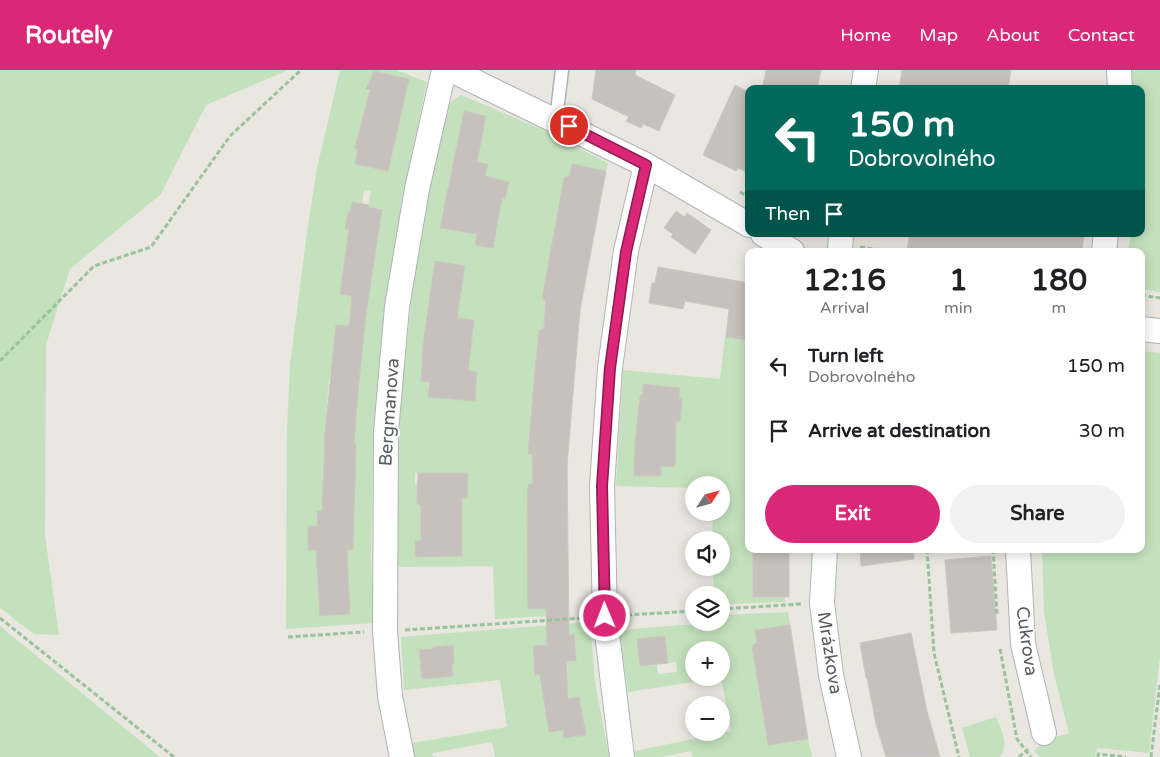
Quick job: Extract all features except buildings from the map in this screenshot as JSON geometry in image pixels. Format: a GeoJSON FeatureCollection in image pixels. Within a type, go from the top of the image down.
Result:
{"type":"FeatureCollection","features":[{"type":"Feature","properties":{"kind":"street","name":"Bergmanova"},"geometry":{"type":"LineString","coordinates":[[402,757],[390,696],[385,631],[386,432],[397,307],[417,189],[444,70]]}},
{"type":"Feature","properties":{"kind":"street"},"geometry":{"type":"LineString","coordinates":[[451,70],[646,165],[745,223]]}},
{"type":"Feature","properties":{"kind":"street"},"geometry":{"type":"LineString","coordinates":[[864,85],[866,70]]}},
{"type":"Feature","properties":{"kind":"street"},"geometry":{"type":"LineString","coordinates":[[1119,70],[1120,85]]}},
{"type":"Feature","properties":{"kind":"street"},"geometry":{"type":"LineString","coordinates":[[622,757],[605,616],[602,486],[610,368],[626,252],[646,165]]}},
{"type":"Feature","properties":{"kind":"street"},"geometry":{"type":"LineString","coordinates":[[768,237],[787,248]]}},
{"type":"Feature","properties":{"kind":"street"},"geometry":{"type":"LineString","coordinates":[[1145,329],[1160,331]]}},
{"type":"Feature","properties":{"kind":"street","name":"Mrázkova"},"geometry":{"type":"LineString","coordinates":[[825,553],[822,603],[831,675],[849,757]]}},
{"type":"Feature","properties":{"kind":"street","name":"Cukrova"},"geometry":{"type":"LineString","coordinates":[[1018,553],[1023,644],[1044,733]]}},
{"type":"Feature","properties":{"kind":"lane"},"geometry":{"type":"LineString","coordinates":[[556,120],[562,70]]}},
{"type":"Feature","properties":{"kind":"path"},"geometry":{"type":"LineString","coordinates":[[0,361],[94,266],[152,247],[230,136],[301,70]]}},
{"type":"Feature","properties":{"kind":"path"},"geometry":{"type":"LineString","coordinates":[[1145,295],[1160,298]]}},
{"type":"Feature","properties":{"kind":"path"},"geometry":{"type":"LineString","coordinates":[[927,553],[934,653],[959,757]]}},
{"type":"Feature","properties":{"kind":"path"},"geometry":{"type":"LineString","coordinates":[[730,608],[822,603]]}},
{"type":"Feature","properties":{"kind":"path"},"geometry":{"type":"LineString","coordinates":[[288,637],[685,612]]}},
{"type":"Feature","properties":{"kind":"path"},"geometry":{"type":"LineString","coordinates":[[0,618],[174,757]]}},
{"type":"Feature","properties":{"kind":"path"},"geometry":{"type":"LineString","coordinates":[[1151,757],[1160,684]]}},
{"type":"Feature","properties":{"kind":"path"},"geometry":{"type":"LineString","coordinates":[[1098,757],[1098,754],[1126,757]]}},
{"type":"Feature","properties":{"kind":"green space"},"geometry":{"type":"Polygon","coordinates":[[[0,70],[288,70],[206,105],[161,194],[70,269],[46,345],[45,535],[59,635],[34,634],[0,608],[0,70]]]}},
{"type":"Feature","properties":{"kind":"green space"},"geometry":{"type":"Polygon","coordinates":[[[340,70],[396,70],[427,82],[405,185],[384,309],[373,434],[371,560],[374,623],[286,629],[287,429],[290,365],[317,168],[340,70]],[[374,71],[366,90],[402,110],[409,79],[374,71]],[[360,126],[356,148],[358,149],[355,164],[388,171],[396,134],[360,126]],[[364,190],[362,204],[352,202],[345,229],[378,234],[382,210],[368,207],[371,191],[364,190]],[[347,251],[340,294],[367,298],[347,251]],[[350,317],[349,326],[336,325],[333,357],[361,360],[350,317]],[[329,379],[326,420],[356,423],[359,381],[329,379]],[[324,444],[323,486],[355,444],[324,444]],[[318,511],[318,526],[308,526],[308,550],[353,549],[354,511],[318,511]],[[348,572],[317,574],[320,616],[350,614],[348,572]]]}},
{"type":"Feature","properties":{"kind":"green space"},"geometry":{"type":"Polygon","coordinates":[[[1125,70],[1160,70],[1160,292],[1145,290],[1145,248],[1129,248],[1130,237],[1145,237],[1145,85],[1127,85],[1125,70]]]}},
{"type":"Feature","properties":{"kind":"green space"},"geometry":{"type":"Polygon","coordinates":[[[461,95],[541,129],[608,163],[606,171],[572,165],[543,299],[581,306],[580,320],[545,317],[544,328],[539,331],[538,339],[528,453],[568,457],[567,471],[533,471],[533,483],[528,486],[528,494],[533,494],[568,609],[568,615],[495,619],[493,566],[397,567],[400,408],[417,247],[438,141],[449,103],[461,95]],[[464,111],[459,134],[482,139],[486,116],[464,111]],[[455,157],[448,186],[505,198],[508,182],[485,176],[488,164],[455,157]],[[443,210],[440,228],[477,234],[475,245],[493,248],[498,219],[443,210]],[[435,261],[431,292],[460,296],[465,266],[435,261]],[[428,314],[470,350],[474,320],[428,314]],[[422,367],[421,381],[430,382],[429,397],[475,401],[477,372],[422,367]],[[415,473],[415,485],[418,485],[418,504],[449,505],[449,498],[467,498],[467,473],[415,473]],[[461,528],[421,541],[415,541],[415,556],[461,556],[461,528]]]}},
{"type":"Feature","properties":{"kind":"green space"},"geometry":{"type":"Polygon","coordinates":[[[725,337],[745,340],[745,553],[753,553],[753,596],[785,597],[785,602],[730,604],[730,586],[714,586],[713,576],[730,576],[730,531],[712,531],[713,521],[730,521],[730,476],[685,476],[685,488],[616,486],[623,370],[720,379],[725,337]],[[644,384],[643,395],[639,395],[638,418],[680,421],[682,398],[679,398],[680,388],[644,384]],[[675,445],[634,475],[661,476],[661,466],[675,466],[675,445]]]}},
{"type":"Feature","properties":{"kind":"green space"},"geometry":{"type":"Polygon","coordinates":[[[1145,351],[1160,353],[1160,656],[1149,753],[1097,748],[1095,757],[1040,757],[1034,751],[1043,742],[1069,733],[1054,674],[1044,612],[1042,553],[1145,553],[1145,351]]]}},
{"type":"Feature","properties":{"kind":"green space"},"geometry":{"type":"Polygon","coordinates":[[[788,612],[790,625],[755,631],[757,642],[752,646],[761,699],[768,710],[763,714],[764,722],[772,732],[767,736],[768,745],[808,739],[812,757],[693,757],[691,751],[661,757],[636,757],[635,751],[685,741],[730,741],[730,696],[725,696],[723,686],[730,686],[730,641],[685,641],[685,683],[628,692],[619,630],[685,625],[685,631],[730,631],[730,615],[788,612]],[[665,636],[638,639],[640,666],[657,665],[658,674],[677,672],[676,662],[668,663],[665,636]]]}},
{"type":"Feature","properties":{"kind":"green space"},"geometry":{"type":"Polygon","coordinates":[[[590,622],[595,682],[609,757],[495,757],[492,742],[432,753],[433,757],[414,757],[412,743],[507,727],[500,680],[404,690],[401,637],[590,622]],[[574,635],[547,636],[547,645],[533,646],[535,675],[567,673],[566,661],[575,661],[574,635]],[[453,645],[434,647],[433,649],[419,651],[422,678],[453,676],[453,645]],[[579,697],[544,703],[549,732],[563,730],[565,738],[585,735],[579,697]]]}},
{"type":"Feature","properties":{"kind":"green space"},"geometry":{"type":"Polygon","coordinates":[[[0,626],[160,757],[0,757],[0,626]]]}},
{"type":"Feature","properties":{"kind":"green space"},"geometry":{"type":"Polygon","coordinates":[[[996,717],[1004,742],[1003,752],[1000,757],[970,757],[962,728],[996,717]]]}},
{"type":"Feature","properties":{"kind":"route"},"geometry":{"type":"LineString","coordinates":[[569,126],[646,165],[626,252],[610,368],[602,486],[605,616]]}}]}
